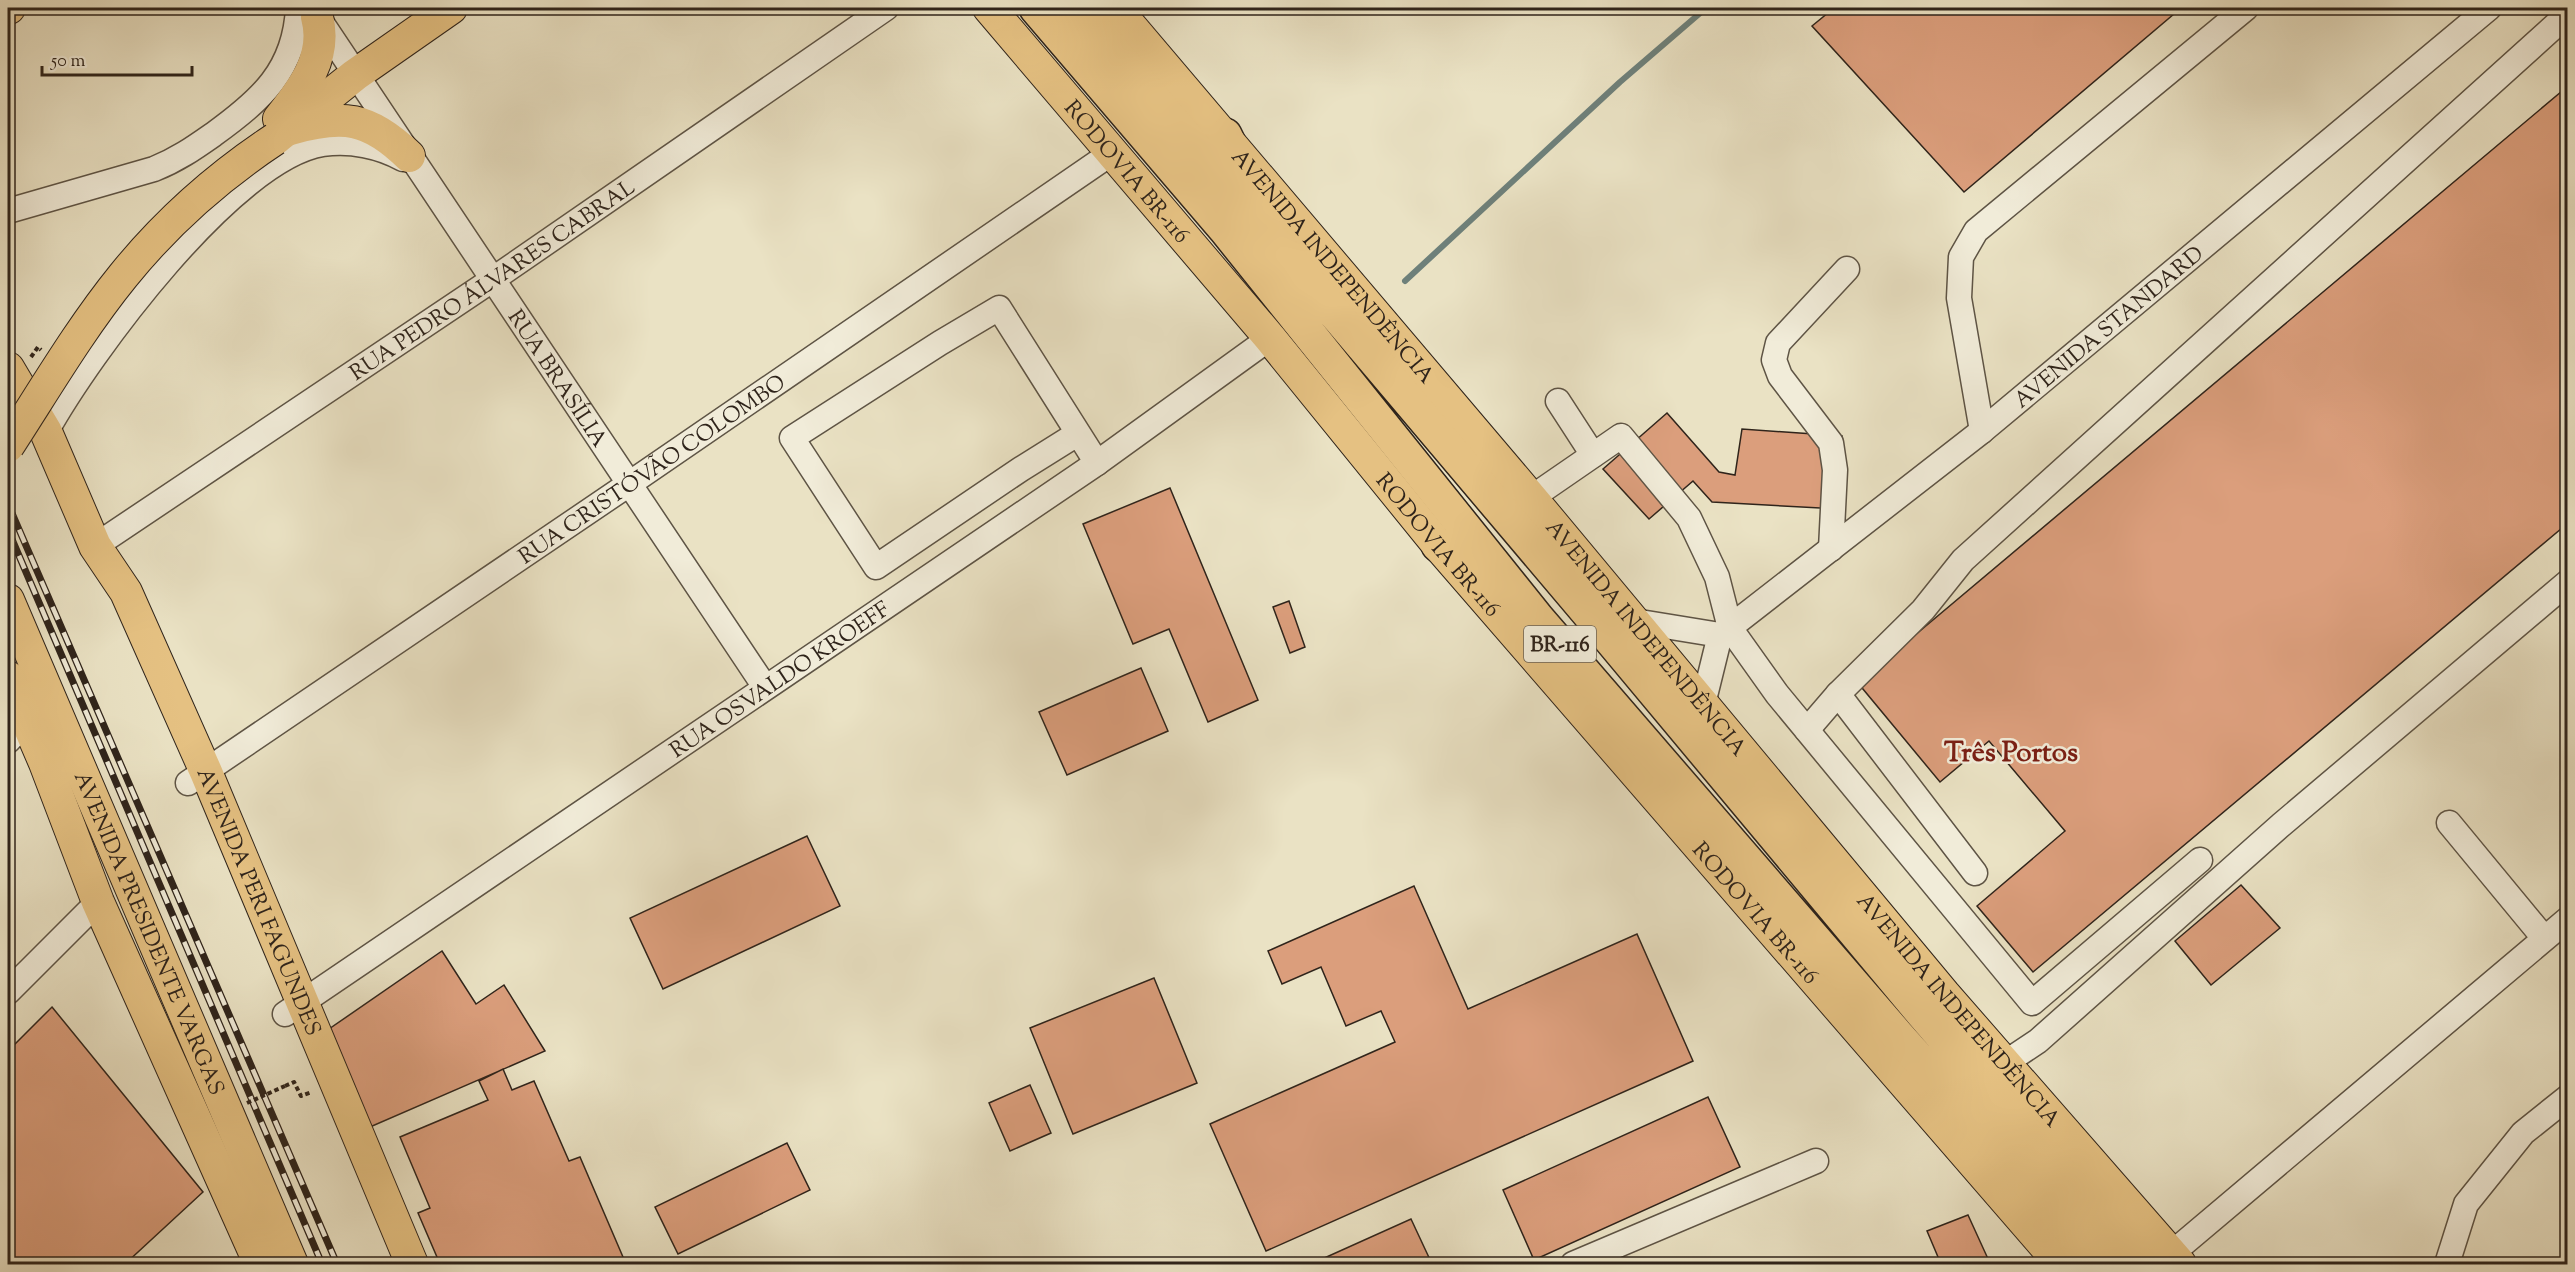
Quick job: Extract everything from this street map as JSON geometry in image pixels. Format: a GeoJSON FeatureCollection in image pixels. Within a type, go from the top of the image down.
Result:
{"type":"FeatureCollection","features":[{"type":"Feature","properties":{"kind":"highway","name":"RODOVIA BR-116"},"geometry":{"type":"LineString","coordinates":[[1036,8],[1225,229],[1538,619],[1898,1036],[2102,1264]]}},
{"type":"Feature","properties":{"kind":"highway","name":"BR-116"},"geometry":{"type":"LineString","coordinates":[[1077,8],[1923,1014],[2140,1264]]}},
{"type":"Feature","properties":{"kind":"highway"},"geometry":{"type":"LineString","coordinates":[[1225,135],[1278,245]]}},
{"type":"Feature","properties":{"kind":"highway"},"geometry":{"type":"LineString","coordinates":[[1437,545],[1538,619]]}},
{"type":"Feature","properties":{"kind":"main road"},"geometry":{"type":"LineString","coordinates":[[8,419],[78,311],[117,260],[152,220],[197,179],[277,128],[451,8]]}},
{"type":"Feature","properties":{"kind":"main road","name":"RODOVIA BR-116"},"geometry":{"type":"LineString","coordinates":[[989,8],[1270,338],[1437,545],[2061,1264]]}},
{"type":"Feature","properties":{"kind":"main road","name":"AVENIDA INDEPENDÊNCIA"},"geometry":{"type":"LineString","coordinates":[[1115,8],[1531,498],[2005,1064],[2176,1259]]}},
{"type":"Feature","properties":{"kind":"main road"},"geometry":{"type":"LineString","coordinates":[[8,446],[79,335],[123,275],[180,214],[252,154],[277,128],[302,88],[316,58],[321,30],[309,11]]}},
{"type":"Feature","properties":{"kind":"main road"},"geometry":{"type":"LineString","coordinates":[[277,128],[349,121],[362,123],[375,128],[393,140],[412,161]]}},
{"type":"Feature","properties":{"kind":"main road","name":"AVENIDA PERI FAGUNDES"},"geometry":{"type":"LineString","coordinates":[[8,368],[46,432],[95,546],[126,592],[197,777],[294,1008],[412,1264]]}},
{"type":"Feature","properties":{"kind":"main road","name":"AVENIDA PRESIDENTE VARGAS"},"geometry":{"type":"LineString","coordinates":[[8,600],[292,1264]]}},
{"type":"Feature","properties":{"kind":"main road","name":"AVENIDA PRESIDENTE VARGAS"},"geometry":{"type":"LineString","coordinates":[[8,677],[17,731],[98,902],[260,1264]]}},
{"type":"Feature","properties":{"kind":"main road"},"geometry":{"type":"LineString","coordinates":[[118,858],[98,902],[129,914],[148,929]]}},
{"type":"Feature","properties":{"kind":"main road","name":"AVENIDA PERI FAGUNDES"},"geometry":{"type":"LineString","coordinates":[[294,1008],[316,1091],[388,1264]]}},
{"type":"Feature","properties":{"kind":"street","name":"RUA PEDRO ÁLVARES CABRAL"},"geometry":{"type":"LineString","coordinates":[[95,546],[492,280],[886,8]]}},
{"type":"Feature","properties":{"kind":"street"},"geometry":{"type":"LineString","coordinates":[[1982,431],[1959,298],[1961,256],[1976,231],[2246,8]]}},
{"type":"Feature","properties":{"kind":"street","name":"AVENIDA STANDARD"},"geometry":{"type":"LineString","coordinates":[[1725,632],[1982,431],[2489,8]]}},
{"type":"Feature","properties":{"kind":"street","name":"RUA BRASÍLIA"},"geometry":{"type":"LineString","coordinates":[[309,11],[355,75],[765,687]]}},
{"type":"Feature","properties":{"kind":"street"},"geometry":{"type":"LineString","coordinates":[[8,211],[154,169],[177,160],[247,110],[273,83],[309,11]]}},
{"type":"Feature","properties":{"kind":"street"},"geometry":{"type":"LineString","coordinates":[[1807,730],[1838,694],[1923,610],[1964,560],[2568,14]]}},
{"type":"Feature","properties":{"kind":"street"},"geometry":{"type":"LineString","coordinates":[[46,432],[65,396],[188,239],[221,207],[278,162],[323,144],[346,144],[380,149],[412,161]]}},
{"type":"Feature","properties":{"kind":"street","name":"RUA CRISTÓVÃO COLOMBO"},"geometry":{"type":"LineString","coordinates":[[197,777],[1113,152]]}},
{"type":"Feature","properties":{"kind":"street"},"geometry":{"type":"LineString","coordinates":[[1832,549],[1835,470],[1831,442],[1780,376],[1774,360],[1778,343],[1847,269]]}},
{"type":"Feature","properties":{"kind":"street"},"geometry":{"type":"LineString","coordinates":[[1077,434],[876,567],[792,438],[999,308],[1077,434],[1097,462]]}},
{"type":"Feature","properties":{"kind":"street","name":"RUA OSVALDO KROEFF"},"geometry":{"type":"LineString","coordinates":[[294,1008],[1097,462],[1270,338]]}},
{"type":"Feature","properties":{"kind":"street"},"geometry":{"type":"LineString","coordinates":[[1558,401],[1593,455]]}},
{"type":"Feature","properties":{"kind":"street"},"geometry":{"type":"LineString","coordinates":[[1531,498],[1620,436],[1689,518],[1717,577],[1725,632],[1703,704]]}},
{"type":"Feature","properties":{"kind":"street"},"geometry":{"type":"LineString","coordinates":[[2005,1064],[2038,1041],[2281,825],[2568,582]]}},
{"type":"Feature","properties":{"kind":"street"},"geometry":{"type":"LineString","coordinates":[[1634,621],[1725,632],[2032,1003],[2200,860]]}},
{"type":"Feature","properties":{"kind":"street"},"geometry":{"type":"LineString","coordinates":[[1838,694],[1975,873]]}},
{"type":"Feature","properties":{"kind":"street"},"geometry":{"type":"LineString","coordinates":[[2449,823],[2544,938]]}},
{"type":"Feature","properties":{"kind":"street"},"geometry":{"type":"LineString","coordinates":[[8,992],[98,902]]}},
{"type":"Feature","properties":{"kind":"street"},"geometry":{"type":"LineString","coordinates":[[2176,1259],[2568,919]]}},
{"type":"Feature","properties":{"kind":"street"},"geometry":{"type":"LineString","coordinates":[[2447,1264],[2466,1204],[2523,1133],[2568,1097]]}},
{"type":"Feature","properties":{"kind":"street"},"geometry":{"type":"LineString","coordinates":[[1573,1264],[1816,1161]]}},
{"type":"Feature","properties":{"kind":"path"},"geometry":{"type":"LineString","coordinates":[[247,1103],[294,1082],[301,1096],[316,1091]]}},
{"type":"Feature","properties":{"kind":"building"},"geometry":{"type":"Polygon","coordinates":[[[1834,8],[2181,8],[1964,192],[1812,26],[1834,8]]]}},
{"type":"Feature","properties":{"kind":"building"},"geometry":{"type":"Polygon","coordinates":[[[2568,86],[2568,523],[2033,972],[1977,906],[2065,831],[1989,741],[1940,782],[1858,683],[2568,86]]]}},
{"type":"Feature","properties":{"kind":"building"},"geometry":{"type":"Polygon","coordinates":[[[1667,413],[1719,472],[1735,475],[1742,429],[1842,436],[1839,509],[1712,502],[1693,481],[1649,519],[1603,469],[1667,413]]]}},
{"type":"Feature","properties":{"kind":"building"},"geometry":{"type":"Polygon","coordinates":[[[1170,488],[1258,700],[1208,722],[1169,629],[1133,644],[1083,524],[1170,488]]]}},
{"type":"Feature","properties":{"kind":"building"},"geometry":{"type":"Polygon","coordinates":[[[1289,601],[1305,647],[1290,653],[1273,607],[1289,601]]]}},
{"type":"Feature","properties":{"kind":"building"},"geometry":{"type":"Polygon","coordinates":[[[1141,668],[1168,731],[1067,775],[1039,712],[1141,668]]]}},
{"type":"Feature","properties":{"kind":"building"},"geometry":{"type":"Polygon","coordinates":[[[807,836],[840,906],[663,989],[630,918],[807,836]]]}},
{"type":"Feature","properties":{"kind":"building"},"geometry":{"type":"Polygon","coordinates":[[[2241,885],[2280,928],[2211,985],[2175,941],[2241,885]]]}},
{"type":"Feature","properties":{"kind":"building"},"geometry":{"type":"Polygon","coordinates":[[[1414,886],[1468,1009],[1637,934],[1693,1061],[1266,1251],[1210,1124],[1395,1042],[1381,1011],[1346,1026],[1321,967],[1282,984],[1268,951],[1414,886]]]}},
{"type":"Feature","properties":{"kind":"building"},"geometry":{"type":"Polygon","coordinates":[[[442,951],[476,1004],[504,985],[545,1051],[370,1127],[329,1029],[442,951]]]}},
{"type":"Feature","properties":{"kind":"building"},"geometry":{"type":"Polygon","coordinates":[[[1154,978],[1197,1083],[1073,1134],[1030,1028],[1154,978]]]}},
{"type":"Feature","properties":{"kind":"building"},"geometry":{"type":"Polygon","coordinates":[[[52,1007],[203,1192],[125,1264],[8,1264],[8,1051],[52,1007]]]}},
{"type":"Feature","properties":{"kind":"building"},"geometry":{"type":"Polygon","coordinates":[[[503,1069],[512,1090],[534,1081],[569,1161],[580,1157],[626,1264],[440,1264],[418,1213],[430,1208],[400,1137],[488,1100],[479,1081],[503,1069]]]}},
{"type":"Feature","properties":{"kind":"building"},"geometry":{"type":"Polygon","coordinates":[[[1030,1085],[1051,1133],[1010,1151],[989,1103],[1030,1085]]]}},
{"type":"Feature","properties":{"kind":"building"},"geometry":{"type":"Polygon","coordinates":[[[1708,1097],[1740,1167],[1534,1260],[1503,1190],[1708,1097]]]}},
{"type":"Feature","properties":{"kind":"building"},"geometry":{"type":"Polygon","coordinates":[[[787,1143],[810,1190],[678,1254],[655,1207],[787,1143]]]}},
{"type":"Feature","properties":{"kind":"building"},"geometry":{"type":"Polygon","coordinates":[[[1968,1215],[1989,1261],[1981,1264],[1941,1264],[1927,1231],[1968,1215]]]}},
{"type":"Feature","properties":{"kind":"building"},"geometry":{"type":"Polygon","coordinates":[[[1411,1219],[1432,1264],[1311,1264],[1411,1219]]]}},
{"type":"Feature","properties":{"kind":"waterway"},"geometry":{"type":"LineString","coordinates":[[1405,281],[1620,82],[1706,8]]}},
{"type":"Feature","properties":{"kind":"railway"},"geometry":{"type":"LineString","coordinates":[[8,504],[337,1264]]}},
{"type":"Feature","properties":{"kind":"railway"},"geometry":{"type":"LineString","coordinates":[[8,530],[322,1264]]}},
{"type":"Feature","properties":{"kind":"district","name":"Três Portos"},"geometry":{"type":"Point","coordinates":[2011,751]}}]}
